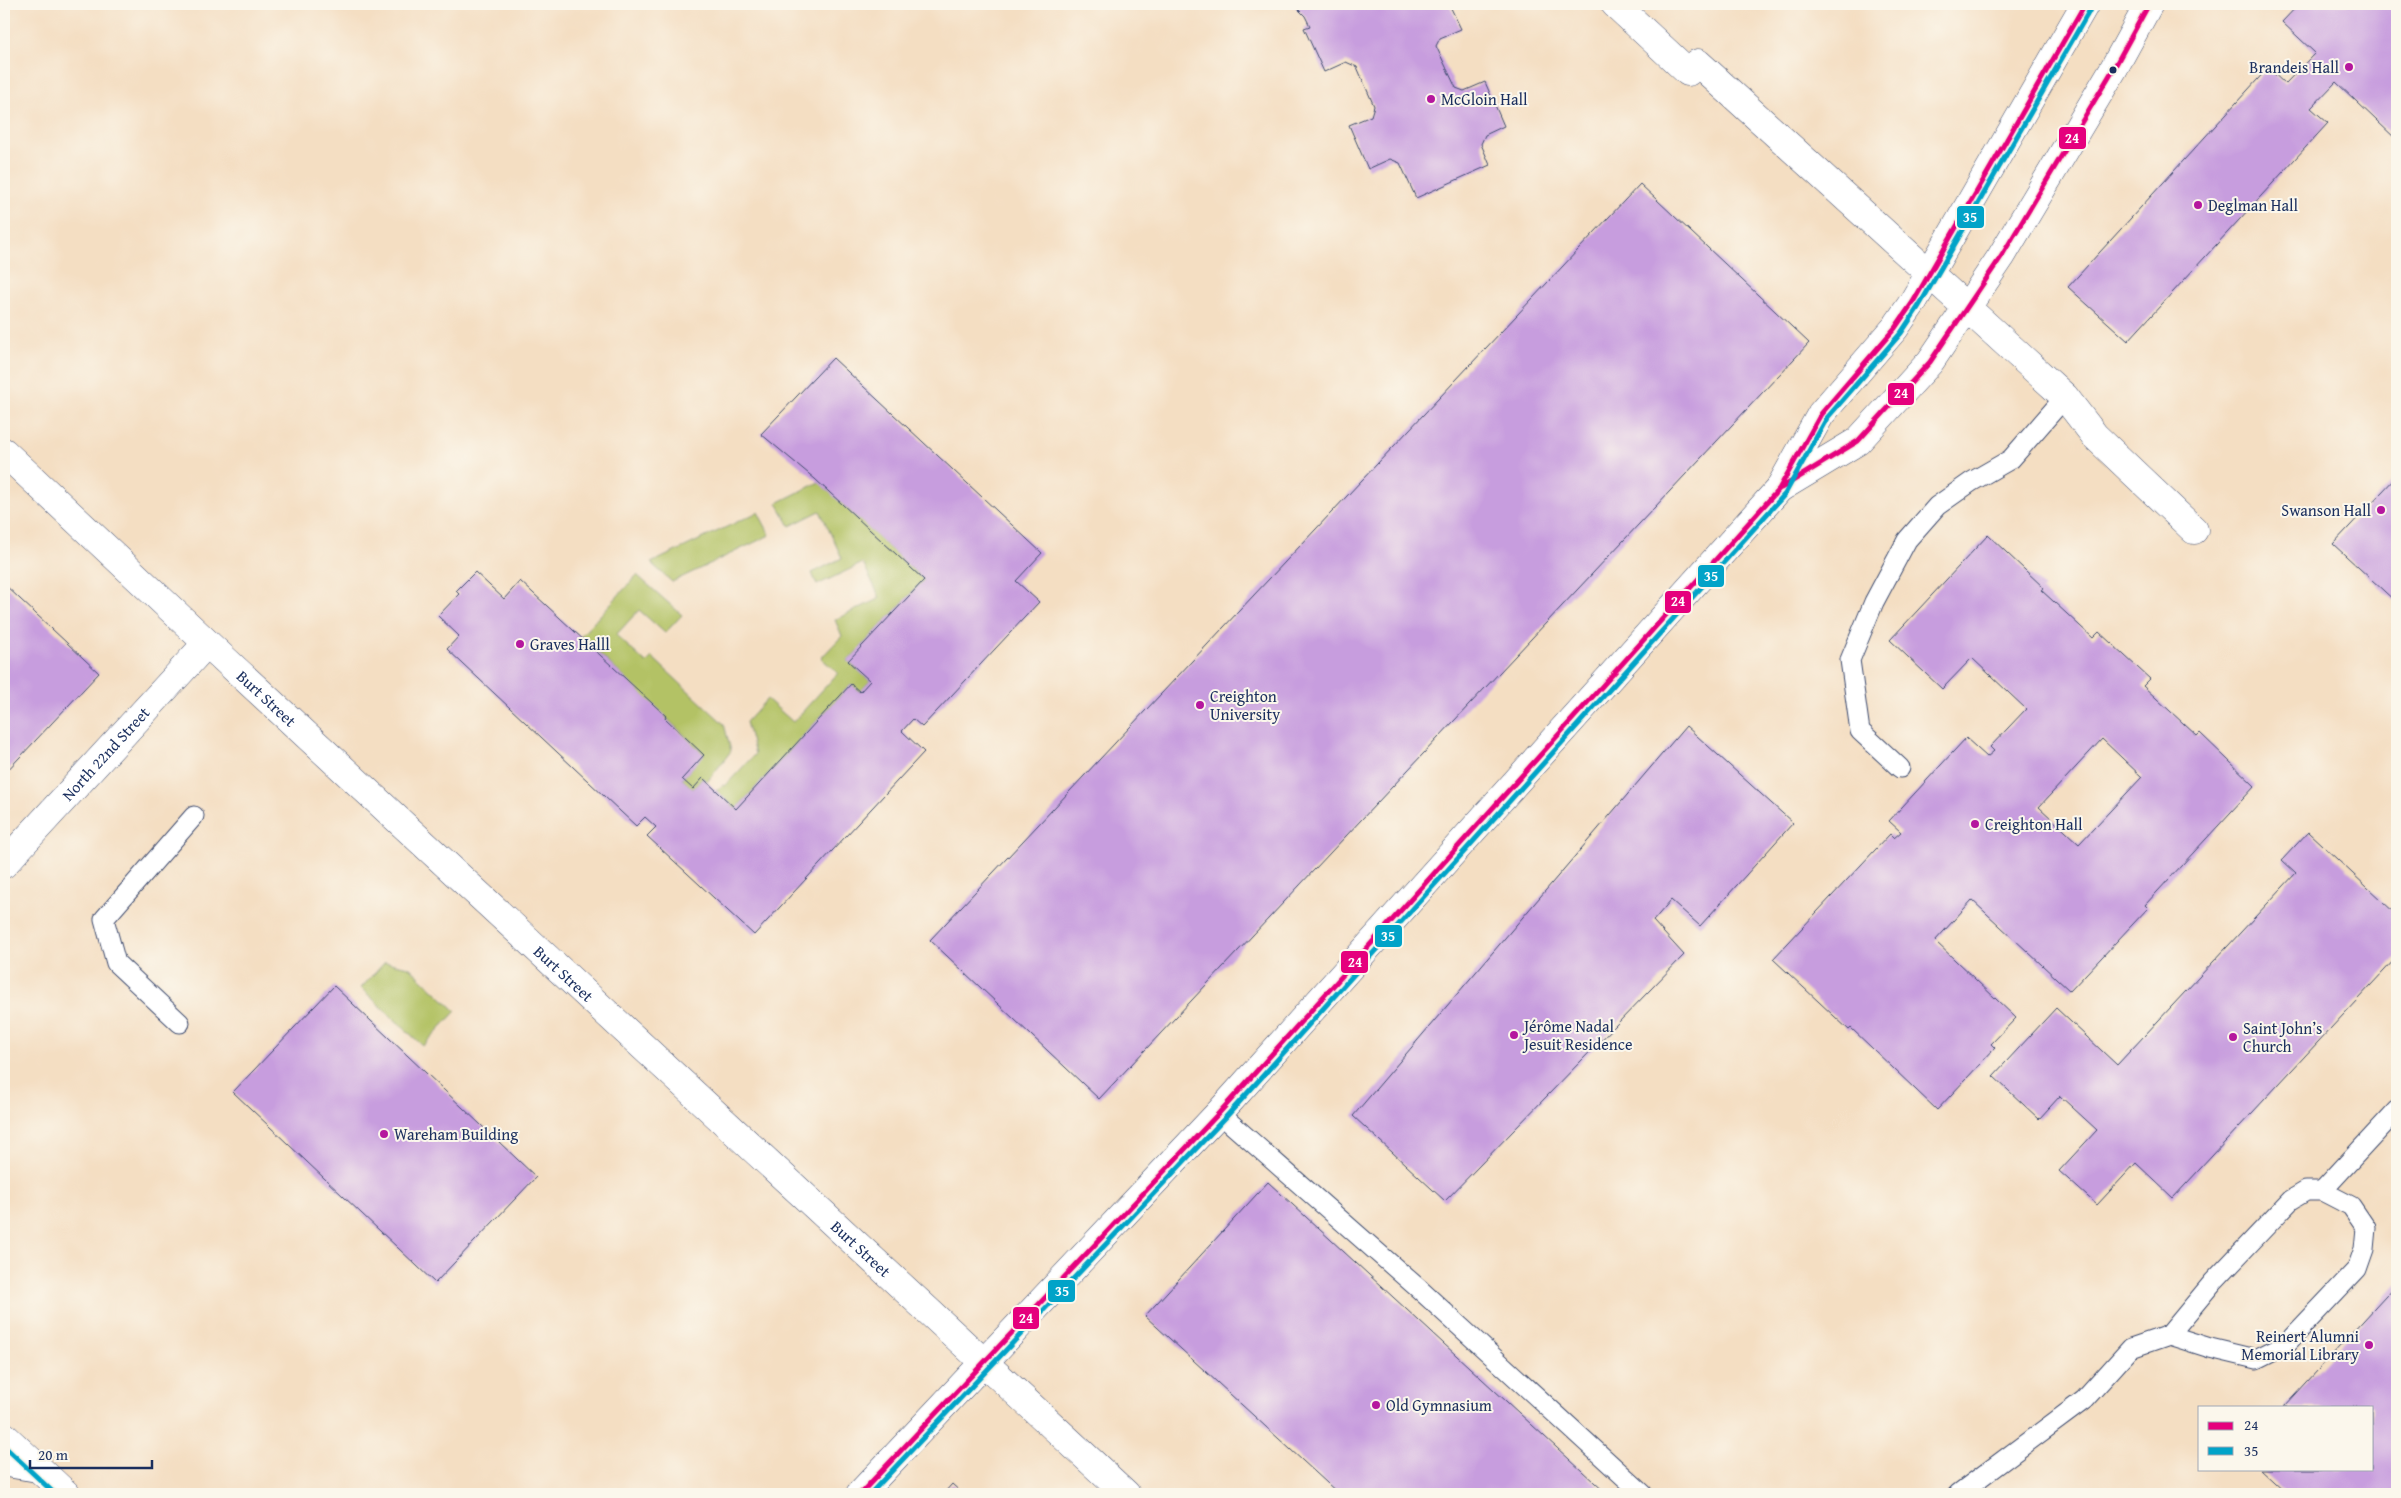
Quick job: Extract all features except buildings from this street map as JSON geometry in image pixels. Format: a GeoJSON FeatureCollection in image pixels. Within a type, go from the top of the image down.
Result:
{"type":"FeatureCollection","features":[{"type":"Feature","properties":{"kind":"main road"},"geometry":{"type":"LineString","coordinates":[[1616,4],[1688,72],[1698,63],[1930,272],[2065,397],[2095,436],[2194,530]]}},
{"type":"Feature","properties":{"kind":"main road"},"geometry":{"type":"LineString","coordinates":[[860,1494],[1219,1113],[1779,489],[1821,414],[1895,328],[1930,272],[2085,4]]}},
{"type":"Feature","properties":{"kind":"main road"},"geometry":{"type":"LineString","coordinates":[[1779,489],[1858,441],[1930,362],[2002,256],[2110,76],[2149,4]]}},
{"type":"Feature","properties":{"kind":"main road","name":"Burt Street"},"geometry":{"type":"LineString","coordinates":[[4,452],[207,643],[1126,1494]]}},
{"type":"Feature","properties":{"kind":"main road","name":"North 22nd Street"},"geometry":{"type":"LineString","coordinates":[[4,864],[207,643]]}},
{"type":"Feature","properties":{"kind":"main road"},"geometry":{"type":"LineString","coordinates":[[4,1436],[66,1494]]}},
{"type":"Feature","properties":{"kind":"lane"},"geometry":{"type":"LineString","coordinates":[[1900,768],[1860,731],[1850,660],[1874,602],[1907,540],[1937,506],[1971,482],[2011,459],[2065,397]]}},
{"type":"Feature","properties":{"kind":"lane"},"geometry":{"type":"LineString","coordinates":[[180,1023],[116,963],[104,919],[194,816]]}},
{"type":"Feature","properties":{"kind":"lane"},"geometry":{"type":"LineString","coordinates":[[2322,1191],[2397,1110]]}},
{"type":"Feature","properties":{"kind":"lane"},"geometry":{"type":"LineString","coordinates":[[1219,1113],[1418,1288],[1643,1494]]}},
{"type":"Feature","properties":{"kind":"lane"},"geometry":{"type":"LineString","coordinates":[[1958,1494],[2084,1400],[2131,1348],[2169,1335],[2213,1282],[2290,1200],[2306,1191],[2322,1191],[2351,1206],[2366,1228],[2364,1249],[2357,1269],[2286,1344],[2256,1360],[2169,1335]]}},
{"type":"Feature","properties":{"kind":"lane"},"geometry":{"type":"LineString","coordinates":[[4,1466],[42,1473]]}},
{"type":"Feature","properties":{"kind":"green space"},"geometry":{"type":"Polygon","coordinates":[[[819,482],[924,580],[848,661],[870,681],[860,692],[851,684],[736,809],[716,791],[723,785],[725,786],[755,754],[746,722],[767,699],[793,722],[838,673],[821,658],[842,636],[835,620],[880,598],[863,563],[817,585],[812,573],[842,558],[820,511],[790,526],[777,503],[819,482]]]}},
{"type":"Feature","properties":{"kind":"green space"},"geometry":{"type":"Polygon","coordinates":[[[758,512],[770,535],[672,582],[651,563],[758,512]]]}},
{"type":"Feature","properties":{"kind":"green space"},"geometry":{"type":"Polygon","coordinates":[[[637,575],[682,615],[665,633],[639,610],[616,635],[646,663],[652,657],[724,724],[731,751],[707,782],[703,778],[693,789],[682,779],[704,754],[581,636],[637,575]]]}},
{"type":"Feature","properties":{"kind":"green space"},"geometry":{"type":"Polygon","coordinates":[[[385,962],[409,967],[456,1011],[423,1046],[361,988],[385,962]]]}},
{"type":"Feature","properties":{"kind":"transit line","name":"24"},"geometry":{"type":"LineString","coordinates":[[860,1494],[1219,1113],[1779,489],[1821,414],[1895,328],[1913,302],[2085,4]]}},
{"type":"Feature","properties":{"kind":"transit line","name":"24"},"geometry":{"type":"LineString","coordinates":[[1781,488],[1858,441],[1930,362],[2001,257],[2114,68],[2149,4]]}},
{"type":"Feature","properties":{"kind":"transit line","name":"35"},"geometry":{"type":"LineString","coordinates":[[870,1494],[1225,1118],[1785,494],[1827,418],[1901,333],[1919,306],[2091,8]]}},
{"type":"Feature","properties":{"kind":"transit line","name":"35"},"geometry":{"type":"LineString","coordinates":[[4,1446],[55,1494]]}},
{"type":"Feature","properties":{"kind":"place","name":"Brandeis Hall"},"geometry":{"type":"Point","coordinates":[2349,67]}},
{"type":"Feature","properties":{"kind":"place","name":"McGloin Hall"},"geometry":{"type":"Point","coordinates":[1431,99]}},
{"type":"Feature","properties":{"kind":"place","name":"Deglman Hall"},"geometry":{"type":"Point","coordinates":[2198,205]}},
{"type":"Feature","properties":{"kind":"place","name":"Swanson Hall"},"geometry":{"type":"Point","coordinates":[2381,510]}},
{"type":"Feature","properties":{"kind":"place","name":"Graves Halll"},"geometry":{"type":"Point","coordinates":[520,644]}},
{"type":"Feature","properties":{"kind":"place","name":"Creighton University"},"geometry":{"type":"Point","coordinates":[1200,705]}},
{"type":"Feature","properties":{"kind":"place","name":"Creighton Hall"},"geometry":{"type":"Point","coordinates":[1975,824]}},
{"type":"Feature","properties":{"kind":"place","name":"Jérôme Nadal Jesuit Residence"},"geometry":{"type":"Point","coordinates":[1514,1035]}},
{"type":"Feature","properties":{"kind":"place","name":"Saint John’s Church"},"geometry":{"type":"Point","coordinates":[2233,1037]}},
{"type":"Feature","properties":{"kind":"place","name":"Wareham Building"},"geometry":{"type":"Point","coordinates":[384,1134]}},
{"type":"Feature","properties":{"kind":"place","name":"Reinert Alumni Memorial Library"},"geometry":{"type":"Point","coordinates":[2369,1345]}},
{"type":"Feature","properties":{"kind":"place","name":"Old Gymnasium"},"geometry":{"type":"Point","coordinates":[1376,1405]}}]}
